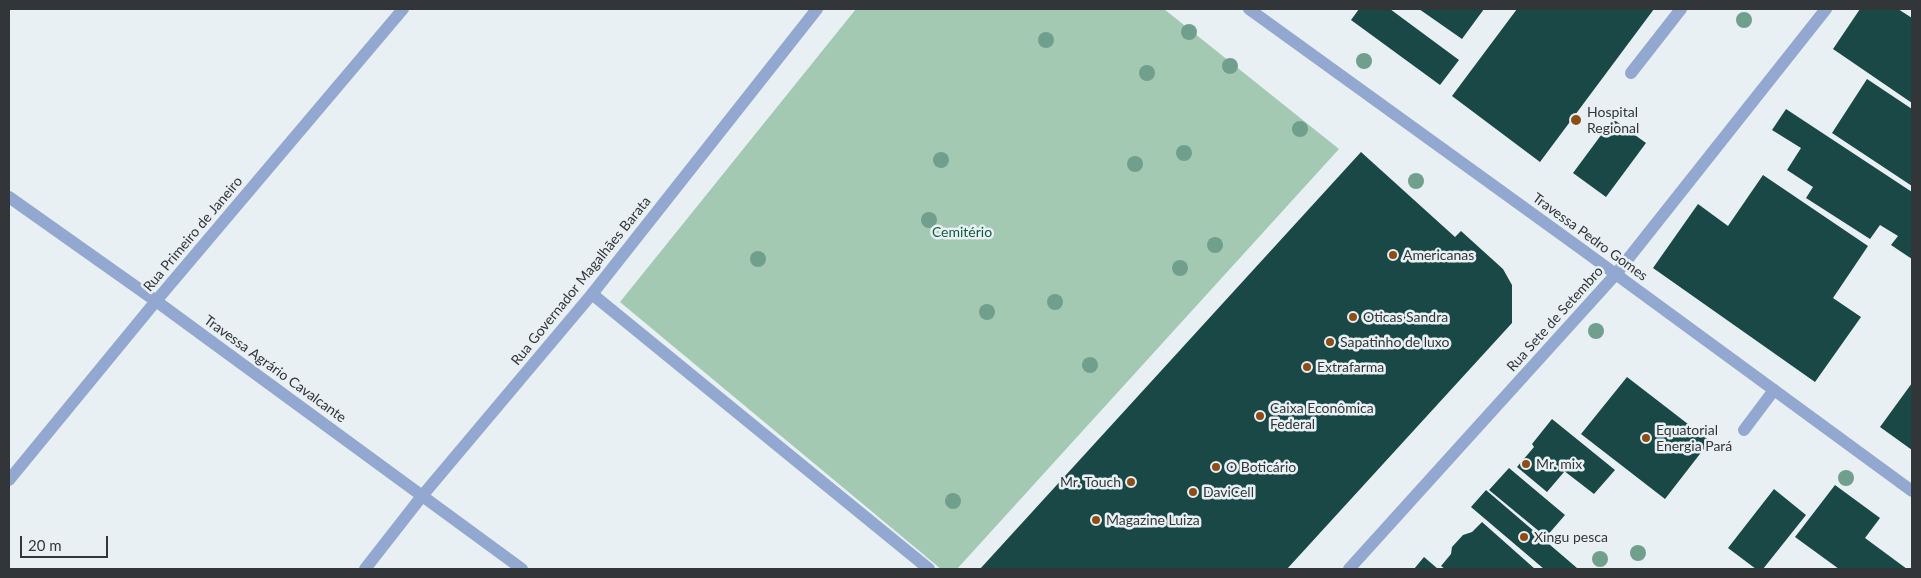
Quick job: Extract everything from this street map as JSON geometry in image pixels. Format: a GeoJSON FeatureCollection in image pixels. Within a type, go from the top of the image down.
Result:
{"type":"FeatureCollection","features":[{"type":"Feature","properties":{"kind":"street","name":"Rua Primeiro de Janeiro"},"geometry":{"type":"LineString","coordinates":[[9,480],[156,301],[402,9]]}},
{"type":"Feature","properties":{"kind":"street","name":"Rua Governador Magalhães Barata"},"geometry":{"type":"LineString","coordinates":[[365,569],[422,496],[592,294],[817,9]]}},
{"type":"Feature","properties":{"kind":"street","name":"Travessa Pedro Gomes"},"geometry":{"type":"LineString","coordinates":[[1249,9],[1912,491]]}},
{"type":"Feature","properties":{"kind":"street"},"geometry":{"type":"LineString","coordinates":[[1631,73],[1681,9]]}},
{"type":"Feature","properties":{"kind":"street","name":"Rua Sete de Setembro"},"geometry":{"type":"LineString","coordinates":[[1349,569],[1616,274],[1826,9]]}},
{"type":"Feature","properties":{"kind":"street","name":"Travessa Agrário Cavalcante"},"geometry":{"type":"LineString","coordinates":[[9,197],[156,301],[522,569]]}},
{"type":"Feature","properties":{"kind":"street"},"geometry":{"type":"LineString","coordinates":[[592,294],[929,569]]}},
{"type":"Feature","properties":{"kind":"street"},"geometry":{"type":"LineString","coordinates":[[1744,430],[1774,390]]}},
{"type":"Feature","properties":{"kind":"green space","name":"Cemitério"},"geometry":{"type":"Polygon","coordinates":[[[856,9],[1164,9],[1339,149],[957,569],[941,569],[620,302],[856,9]]]}},
{"type":"Feature","properties":{"kind":"building"},"geometry":{"type":"Polygon","coordinates":[[[1359,9],[1390,9],[1459,60],[1440,85],[1351,20],[1359,9]]]}},
{"type":"Feature","properties":{"kind":"building"},"geometry":{"type":"Polygon","coordinates":[[[1419,9],[1484,9],[1462,39],[1419,9]]]}},
{"type":"Feature","properties":{"kind":"building"},"geometry":{"type":"Polygon","coordinates":[[[1517,9],[1654,9],[1540,162],[1452,96],[1517,9]]]}},
{"type":"Feature","properties":{"kind":"building"},"geometry":{"type":"Polygon","coordinates":[[[1860,9],[1898,9],[1912,18],[1912,103],[1833,49],[1860,9]]]}},
{"type":"Feature","properties":{"kind":"building"},"geometry":{"type":"Polygon","coordinates":[[[1867,79],[1912,109],[1912,186],[1832,133],[1867,79]]]}},
{"type":"Feature","properties":{"kind":"building"},"geometry":{"type":"Polygon","coordinates":[[[1786,109],[1912,192],[1912,259],[1891,245],[1898,236],[1880,225],[1870,239],[1806,198],[1813,187],[1787,170],[1801,148],[1772,130],[1786,109]]]}},
{"type":"Feature","properties":{"kind":"building"},"geometry":{"type":"Polygon","coordinates":[[[1613,119],[1646,143],[1606,197],[1573,173],[1613,119]]]}},
{"type":"Feature","properties":{"kind":"building"},"geometry":{"type":"Polygon","coordinates":[[[1361,152],[1455,237],[1461,231],[1503,269],[1512,285],[1512,323],[1287,569],[980,569],[1361,152]]]}},
{"type":"Feature","properties":{"kind":"building"},"geometry":{"type":"Polygon","coordinates":[[[1763,175],[1868,246],[1833,298],[1861,317],[1815,382],[1653,268],[1698,204],[1728,226],[1763,175]]]}},
{"type":"Feature","properties":{"kind":"building","name":"Equatorial Energia Pará"},"geometry":{"type":"Polygon","coordinates":[[[1627,377],[1710,441],[1665,499],[1581,434],[1627,377]]]}},
{"type":"Feature","properties":{"kind":"building"},"geometry":{"type":"Polygon","coordinates":[[[1912,383],[1912,450],[1880,427],[1912,383]]]}},
{"type":"Feature","properties":{"kind":"building"},"geometry":{"type":"Polygon","coordinates":[[[1552,419],[1615,470],[1594,494],[1550,460],[1564,472],[1547,492],[1517,467],[1534,447],[1532,444],[1552,419]]]}},
{"type":"Feature","properties":{"kind":"building"},"geometry":{"type":"Polygon","coordinates":[[[1509,468],[1565,515],[1546,537],[1489,490],[1509,468]]]}},
{"type":"Feature","properties":{"kind":"building"},"geometry":{"type":"Polygon","coordinates":[[[1835,485],[1880,518],[1865,538],[1907,569],[1839,569],[1795,537],[1835,485]]]}},
{"type":"Feature","properties":{"kind":"building"},"geometry":{"type":"Polygon","coordinates":[[[1774,489],[1806,515],[1763,569],[1756,569],[1728,548],[1774,489]]]}},
{"type":"Feature","properties":{"kind":"building","name":"Xingu pesca"},"geometry":{"type":"Polygon","coordinates":[[[1486,490],[1577,568],[1544,569],[1471,507],[1486,490]]]}},
{"type":"Feature","properties":{"kind":"building"},"geometry":{"type":"Polygon","coordinates":[[[1482,522],[1535,569],[1445,569],[1441,566],[1451,554],[1452,547],[1463,535],[1472,532],[1482,522]]]}},
{"type":"Feature","properties":{"kind":"building"},"geometry":{"type":"Polygon","coordinates":[[[1424,557],[1438,569],[1414,569],[1424,557]]]}},
{"type":"Feature","properties":{"kind":"place","name":"Hospital Regional"},"geometry":{"type":"Point","coordinates":[1576,120]}},
{"type":"Feature","properties":{"kind":"place","name":"Americanas"},"geometry":{"type":"Point","coordinates":[1393,255]}},
{"type":"Feature","properties":{"kind":"place","name":"Oticas Sandra"},"geometry":{"type":"Point","coordinates":[1353,317]}},
{"type":"Feature","properties":{"kind":"place","name":"Sapatinho de luxo"},"geometry":{"type":"Point","coordinates":[1330,342]}},
{"type":"Feature","properties":{"kind":"place","name":"Extrafarma"},"geometry":{"type":"Point","coordinates":[1307,367]}},
{"type":"Feature","properties":{"kind":"place","name":"Caixa Econômica Federal"},"geometry":{"type":"Point","coordinates":[1260,416]}},
{"type":"Feature","properties":{"kind":"place","name":"Equatorial Energia Pará"},"geometry":{"type":"Point","coordinates":[1646,438]}},
{"type":"Feature","properties":{"kind":"place","name":"Mr. mix"},"geometry":{"type":"Point","coordinates":[1526,464]}},
{"type":"Feature","properties":{"kind":"place","name":"O Boticário"},"geometry":{"type":"Point","coordinates":[1216,467]}},
{"type":"Feature","properties":{"kind":"place","name":"Mr. Touch"},"geometry":{"type":"Point","coordinates":[1131,482]}},
{"type":"Feature","properties":{"kind":"place","name":"DaviCell"},"geometry":{"type":"Point","coordinates":[1193,492]}},
{"type":"Feature","properties":{"kind":"place","name":"Magazine Luiza"},"geometry":{"type":"Point","coordinates":[1096,520]}},
{"type":"Feature","properties":{"kind":"place","name":"Xingu pesca"},"geometry":{"type":"Point","coordinates":[1524,537]}}]}
